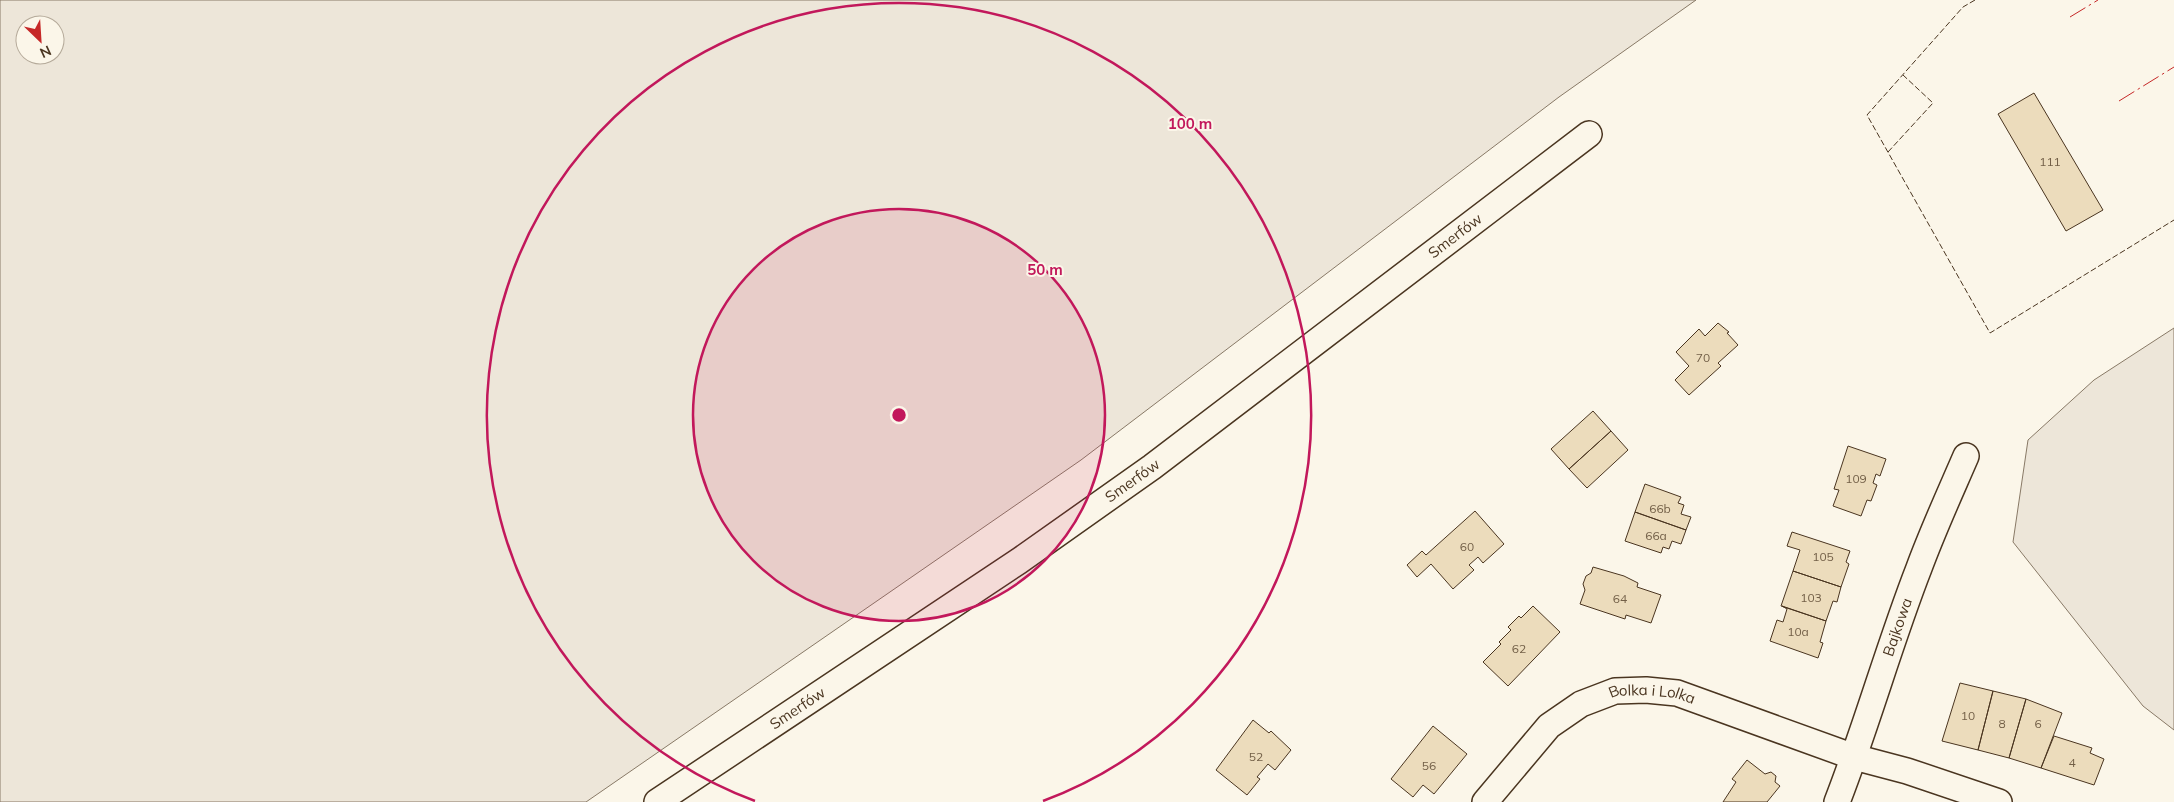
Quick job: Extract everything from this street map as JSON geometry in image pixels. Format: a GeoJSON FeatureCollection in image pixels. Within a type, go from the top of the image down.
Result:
{"type":"FeatureCollection","features":[{"type":"Feature","properties":{"kind":"street","name":"Smerfów"},"geometry":{"type":"LineString","coordinates":[[657,802],[1019,561],[1152,466],[1589,134]]}},
{"type":"Feature","properties":{"kind":"street","name":"Bajkowa"},"geometry":{"type":"LineString","coordinates":[[1837,802],[1919,568],[1966,456]]}},
{"type":"Feature","properties":{"kind":"street","name":"Bolka i Lolka"},"geometry":{"type":"LineString","coordinates":[[1485,802],[1549,726],[1581,704],[1616,692],[1646,690],[1677,694],[1854,757],[1999,802]]}},
{"type":"Feature","properties":{"kind":"shaded area"},"geometry":{"type":"Polygon","coordinates":[[[0,0],[1696,0],[1559,97],[1081,460],[586,802],[0,802],[0,0]]]}},
{"type":"Feature","properties":{"kind":"shaded area"},"geometry":{"type":"Polygon","coordinates":[[[2174,328],[2174,730],[2143,706],[2013,542],[2028,440],[2094,380],[2174,328]]]}},
{"type":"Feature","properties":{"kind":"building"},"geometry":{"type":"Polygon","coordinates":[[[2034,93],[2103,210],[2066,231],[1998,114],[2034,93]]]}},
{"type":"Feature","properties":{"kind":"building"},"geometry":{"type":"Polygon","coordinates":[[[1718,323],[1729,332],[1727,333],[1738,345],[1718,363],[1721,366],[1689,395],[1675,380],[1689,366],[1676,352],[1699,329],[1705,336],[1718,323]]]}},
{"type":"Feature","properties":{"kind":"building"},"geometry":{"type":"Polygon","coordinates":[[[1593,411],[1611,431],[1569,469],[1551,449],[1593,411]]]}},
{"type":"Feature","properties":{"kind":"building"},"geometry":{"type":"Polygon","coordinates":[[[1611,431],[1628,450],[1587,488],[1569,469],[1611,431]]]}},
{"type":"Feature","properties":{"kind":"building"},"geometry":{"type":"Polygon","coordinates":[[[1848,446],[1886,459],[1880,476],[1876,474],[1873,483],[1877,485],[1871,501],[1867,500],[1861,516],[1833,506],[1839,490],[1834,489],[1848,446]]]}},
{"type":"Feature","properties":{"kind":"building"},"geometry":{"type":"Polygon","coordinates":[[[1645,484],[1681,497],[1678,503],[1684,505],[1681,514],[1691,517],[1686,530],[1635,512],[1645,484]]]}},
{"type":"Feature","properties":{"kind":"building"},"geometry":{"type":"Polygon","coordinates":[[[1475,511],[1504,544],[1483,563],[1478,557],[1469,565],[1474,570],[1453,589],[1431,564],[1417,577],[1407,565],[1422,551],[1426,555],[1475,511]]]}},
{"type":"Feature","properties":{"kind":"building"},"geometry":{"type":"Polygon","coordinates":[[[1635,512],[1686,530],[1681,544],[1672,541],[1669,549],[1663,547],[1661,553],[1625,541],[1635,512]]]}},
{"type":"Feature","properties":{"kind":"building"},"geometry":{"type":"Polygon","coordinates":[[[1792,532],[1850,551],[1846,562],[1849,564],[1841,587],[1793,571],[1800,550],[1787,546],[1792,532]]]}},
{"type":"Feature","properties":{"kind":"building"},"geometry":{"type":"Polygon","coordinates":[[[1593,567],[1624,576],[1638,583],[1637,587],[1661,595],[1651,623],[1626,615],[1625,619],[1580,604],[1585,590],[1583,584],[1593,567]]]}},
{"type":"Feature","properties":{"kind":"building"},"geometry":{"type":"Polygon","coordinates":[[[1793,571],[1841,587],[1837,602],[1833,601],[1826,621],[1781,606],[1793,571]]]}},
{"type":"Feature","properties":{"kind":"building"},"geometry":{"type":"Polygon","coordinates":[[[1533,606],[1560,632],[1508,686],[1483,662],[1501,644],[1499,642],[1511,630],[1508,627],[1533,606]]]}},
{"type":"Feature","properties":{"kind":"building"},"geometry":{"type":"Polygon","coordinates":[[[1782,606],[1826,621],[1820,642],[1823,643],[1818,658],[1770,641],[1777,620],[1783,622],[1787,609],[1782,606]]]}},
{"type":"Feature","properties":{"kind":"building"},"geometry":{"type":"Polygon","coordinates":[[[1960,683],[1993,691],[1978,750],[1942,741],[1960,683]]]}},
{"type":"Feature","properties":{"kind":"building"},"geometry":{"type":"Polygon","coordinates":[[[1993,691],[2026,699],[2009,758],[1978,750],[1993,691]]]}},
{"type":"Feature","properties":{"kind":"building"},"geometry":{"type":"Polygon","coordinates":[[[2026,699],[2062,713],[2041,768],[2009,758],[2026,699]]]}},
{"type":"Feature","properties":{"kind":"building"},"geometry":{"type":"Polygon","coordinates":[[[1253,720],[1269,733],[1271,731],[1291,750],[1275,770],[1268,764],[1257,777],[1260,779],[1247,795],[1216,770],[1253,720]]]}},
{"type":"Feature","properties":{"kind":"building"},"geometry":{"type":"Polygon","coordinates":[[[1433,726],[1467,754],[1434,794],[1423,785],[1413,797],[1391,779],[1433,726]]]}},
{"type":"Feature","properties":{"kind":"building"},"geometry":{"type":"Polygon","coordinates":[[[2054,736],[2092,748],[2090,753],[2104,759],[2094,785],[2041,768],[2054,736]]]}},
{"type":"Feature","properties":{"kind":"building"},"geometry":{"type":"Polygon","coordinates":[[[1747,760],[1765,774],[1771,772],[1776,776],[1775,782],[1780,786],[1767,802],[1723,802],[1736,782],[1732,779],[1747,760]]]}},
{"type":"Feature","properties":{"kind":"fence"},"geometry":{"type":"LineString","coordinates":[[1975,0],[1963,7],[1867,115],[1990,333],[2174,220]]}},
{"type":"Feature","properties":{"kind":"fence"},"geometry":{"type":"LineString","coordinates":[[1888,152],[1933,103],[1903,75]]}},
{"type":"Feature","properties":{"kind":"power"},"geometry":{"type":"LineString","coordinates":[[2070,17],[2098,0]]}},
{"type":"Feature","properties":{"kind":"power"},"geometry":{"type":"LineString","coordinates":[[2119,101],[2174,67]]}}]}
